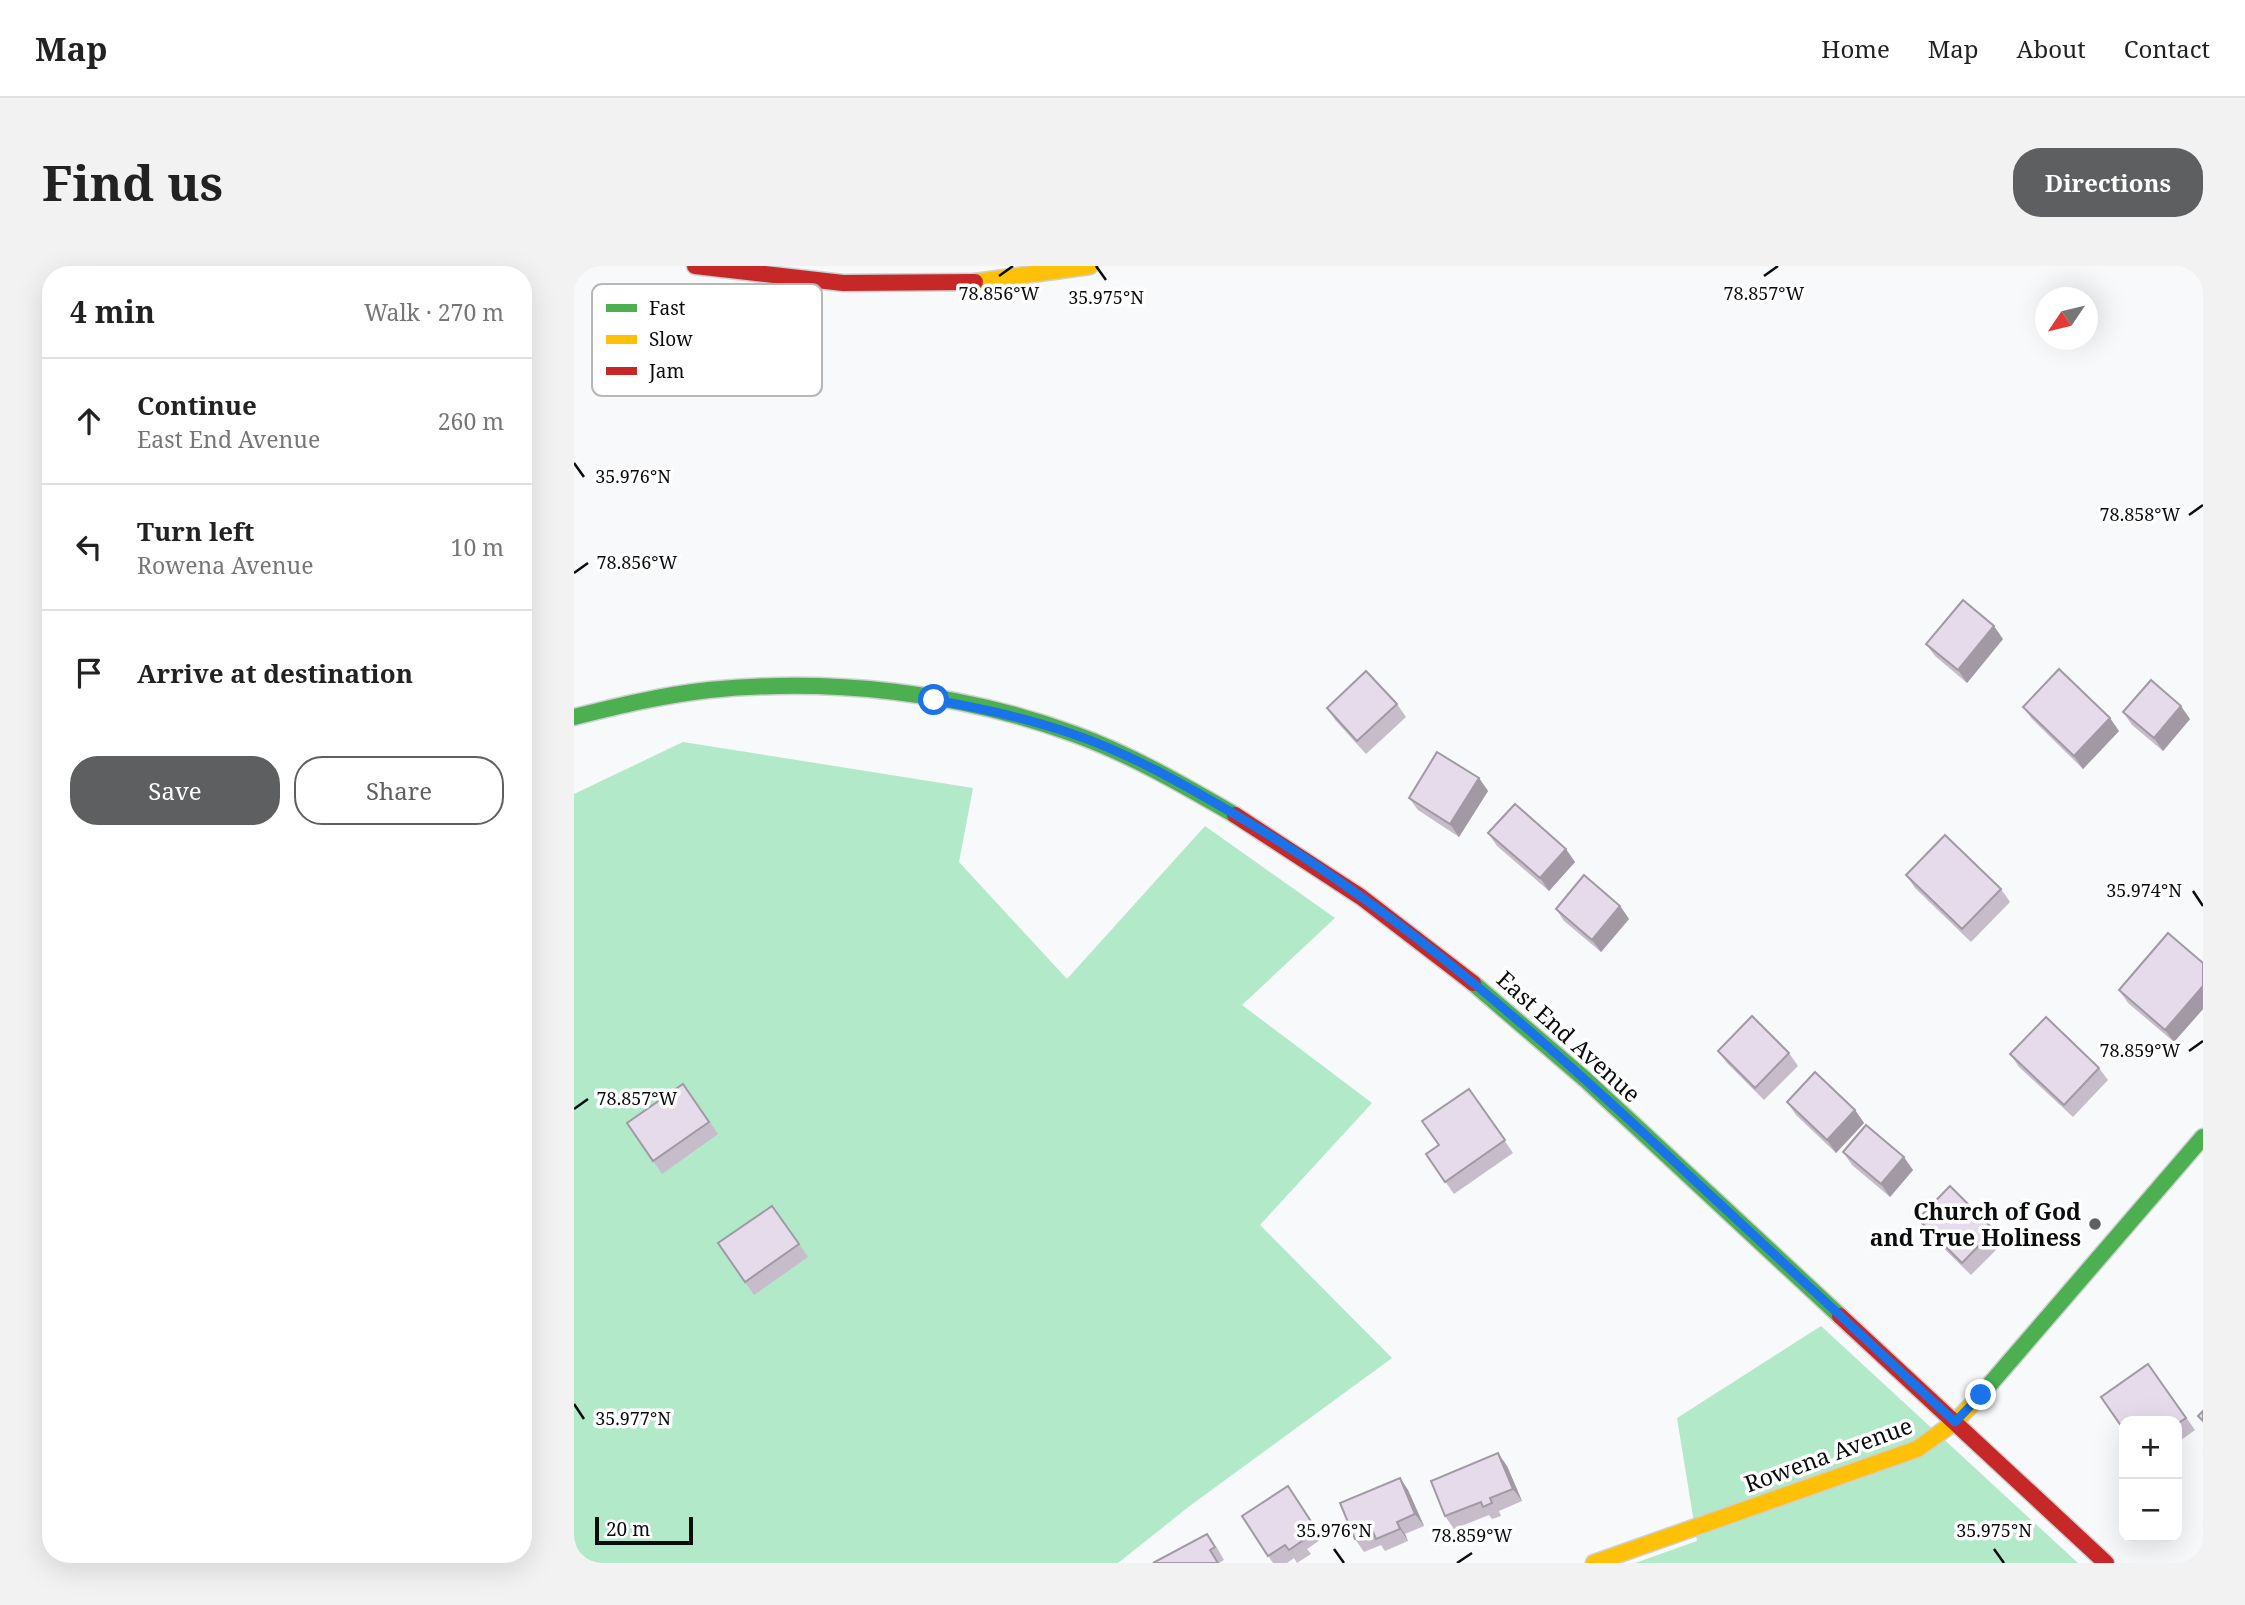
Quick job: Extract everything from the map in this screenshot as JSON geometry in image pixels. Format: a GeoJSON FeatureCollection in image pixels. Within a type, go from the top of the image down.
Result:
{"type":"FeatureCollection","features":[{"type":"Feature","properties":{"kind":"main road"},"geometry":{"type":"LineString","coordinates":[[695,266],[755,277],[904,286],[978,282],[1052,274],[1090,266]]}},
{"type":"Feature","properties":{"kind":"main road","name":"East End Avenue"},"geometry":{"type":"LineString","coordinates":[[574,717],[635,702],[710,691],[787,688],[862,691],[1004,713],[1073,734],[1143,764],[1281,842],[1373,903],[1446,958],[1581,1075],[2106,1563]]}},
{"type":"Feature","properties":{"kind":"main road","name":"Rowena Avenue"},"geometry":{"type":"LineString","coordinates":[[1594,1563],[1917,1449],[1955,1422],[2203,1137]]}},
{"type":"Feature","properties":{"kind":"green space"},"geometry":{"type":"Polygon","coordinates":[[[683,742],[973,788],[959,862],[1067,979],[1205,826],[1335,918],[1242,1005],[1372,1103],[1260,1225],[1392,1358],[1191,1505],[1118,1563],[574,1563],[574,794],[683,742]]]}},
{"type":"Feature","properties":{"kind":"green space"},"geometry":{"type":"Polygon","coordinates":[[[1821,1326],[2078,1563],[1635,1563],[1697,1541],[1677,1418],[1821,1326]]]}},
{"type":"Feature","properties":{"kind":"building"},"geometry":{"type":"Polygon","coordinates":[[[1963,600],[1994,626],[1958,670],[1926,644],[1963,600]]]}},
{"type":"Feature","properties":{"kind":"building"},"geometry":{"type":"Polygon","coordinates":[[[2059,669],[2110,718],[2074,756],[2023,707],[2059,669]]]}},
{"type":"Feature","properties":{"kind":"building"},"geometry":{"type":"Polygon","coordinates":[[[1366,671],[1397,704],[1357,741],[1327,708],[1366,671]]]}},
{"type":"Feature","properties":{"kind":"building"},"geometry":{"type":"Polygon","coordinates":[[[2151,680],[2181,706],[2154,738],[2123,712],[2151,680]]]}},
{"type":"Feature","properties":{"kind":"building"},"geometry":{"type":"Polygon","coordinates":[[[1437,752],[1479,778],[1450,824],[1409,798],[1437,752]]]}},
{"type":"Feature","properties":{"kind":"building"},"geometry":{"type":"Polygon","coordinates":[[[1515,804],[1566,849],[1540,878],[1488,833],[1515,804]]]}},
{"type":"Feature","properties":{"kind":"building"},"geometry":{"type":"Polygon","coordinates":[[[1945,835],[2001,889],[1962,929],[1906,875],[1945,835]]]}},
{"type":"Feature","properties":{"kind":"building"},"geometry":{"type":"Polygon","coordinates":[[[1584,875],[1620,906],[1592,940],[1556,909],[1584,875]]]}},
{"type":"Feature","properties":{"kind":"building"},"geometry":{"type":"Polygon","coordinates":[[[2168,933],[2203,963],[2203,986],[2165,1030],[2119,990],[2168,933]]]}},
{"type":"Feature","properties":{"kind":"building"},"geometry":{"type":"Polygon","coordinates":[[[1752,1016],[1789,1053],[1755,1088],[1718,1051],[1752,1016]]]}},
{"type":"Feature","properties":{"kind":"building"},"geometry":{"type":"Polygon","coordinates":[[[2046,1017],[2099,1068],[2064,1105],[2010,1054],[2046,1017]]]}},
{"type":"Feature","properties":{"kind":"building"},"geometry":{"type":"Polygon","coordinates":[[[1815,1072],[1855,1110],[1827,1140],[1787,1102],[1815,1072]]]}},
{"type":"Feature","properties":{"kind":"building"},"geometry":{"type":"Polygon","coordinates":[[[683,1084],[709,1122],[653,1161],[627,1123],[683,1084]]]}},
{"type":"Feature","properties":{"kind":"building"},"geometry":{"type":"Polygon","coordinates":[[[1469,1089],[1505,1140],[1445,1182],[1426,1154],[1439,1145],[1422,1121],[1469,1089]]]}},
{"type":"Feature","properties":{"kind":"building"},"geometry":{"type":"Polygon","coordinates":[[[1866,1125],[1904,1157],[1881,1184],[1843,1152],[1866,1125]]]}},
{"type":"Feature","properties":{"kind":"building"},"geometry":{"type":"Polygon","coordinates":[[[1950,1186],[1994,1230],[1962,1263],[1918,1219],[1950,1186]]]}},
{"type":"Feature","properties":{"kind":"building"},"geometry":{"type":"Polygon","coordinates":[[[772,1206],[799,1244],[745,1282],[718,1243],[772,1206]]]}},
{"type":"Feature","properties":{"kind":"building"},"geometry":{"type":"Polygon","coordinates":[[[2148,1364],[2186,1418],[2182,1421],[2182,1416],[2119,1416],[2119,1423],[2101,1397],[2148,1364]]]}},
{"type":"Feature","properties":{"kind":"building"},"geometry":{"type":"Polygon","coordinates":[[[1498,1453],[1513,1489],[1490,1498],[1492,1503],[1483,1507],[1481,1502],[1445,1516],[1431,1481],[1498,1453]]]}},
{"type":"Feature","properties":{"kind":"building"},"geometry":{"type":"Polygon","coordinates":[[[1400,1478],[1415,1514],[1397,1522],[1400,1529],[1376,1539],[1373,1532],[1355,1539],[1340,1503],[1400,1478]]]}},
{"type":"Feature","properties":{"kind":"building"},"geometry":{"type":"Polygon","coordinates":[[[1288,1486],[1314,1526],[1298,1536],[1302,1541],[1289,1550],[1285,1545],[1268,1556],[1242,1516],[1288,1486]]]}},
{"type":"Feature","properties":{"kind":"building"},"geometry":{"type":"Polygon","coordinates":[[[1207,1534],[1215,1547],[1210,1550],[1218,1563],[1153,1563],[1207,1534]]]}},
{"type":"Feature","properties":{"kind":"traffic: fast"},"geometry":{"type":"LineString","coordinates":[[574,717],[675,695],[755,687],[848,688],[940,698],[1031,720],[1095,742],[1156,771],[1235,815]]}},
{"type":"Feature","properties":{"kind":"traffic: fast"},"geometry":{"type":"LineString","coordinates":[[1473,983],[1586,1080],[1840,1316]]}},
{"type":"Feature","properties":{"kind":"traffic: fast"},"geometry":{"type":"LineString","coordinates":[[1979,1397],[2203,1137]]}},
{"type":"Feature","properties":{"kind":"traffic: slow"},"geometry":{"type":"LineString","coordinates":[[975,282],[1090,266]]}},
{"type":"Feature","properties":{"kind":"traffic: slow"},"geometry":{"type":"LineString","coordinates":[[1594,1563],[1917,1449],[1955,1422],[1979,1397]]}},
{"type":"Feature","properties":{"kind":"traffic: jam"},"geometry":{"type":"LineString","coordinates":[[695,266],[843,283],[975,282]]}},
{"type":"Feature","properties":{"kind":"traffic: jam"},"geometry":{"type":"LineString","coordinates":[[1235,815],[1361,897],[1473,983]]}},
{"type":"Feature","properties":{"kind":"traffic: jam"},"geometry":{"type":"LineString","coordinates":[[1840,1316],[2106,1563]]}},
{"type":"Feature","properties":{"kind":"place","name":"Church of God and True Holiness"},"geometry":{"type":"Point","coordinates":[2095,1224]}},
{"type":"Feature","properties":{"kind":"route"},"geometry":{"type":"LineString","coordinates":[[934,700],[1004,713],[1073,734],[1132,758],[1188,787],[1281,842],[1373,903],[1446,958],[1507,1009],[1955,1422],[1981,1395]]}}]}
